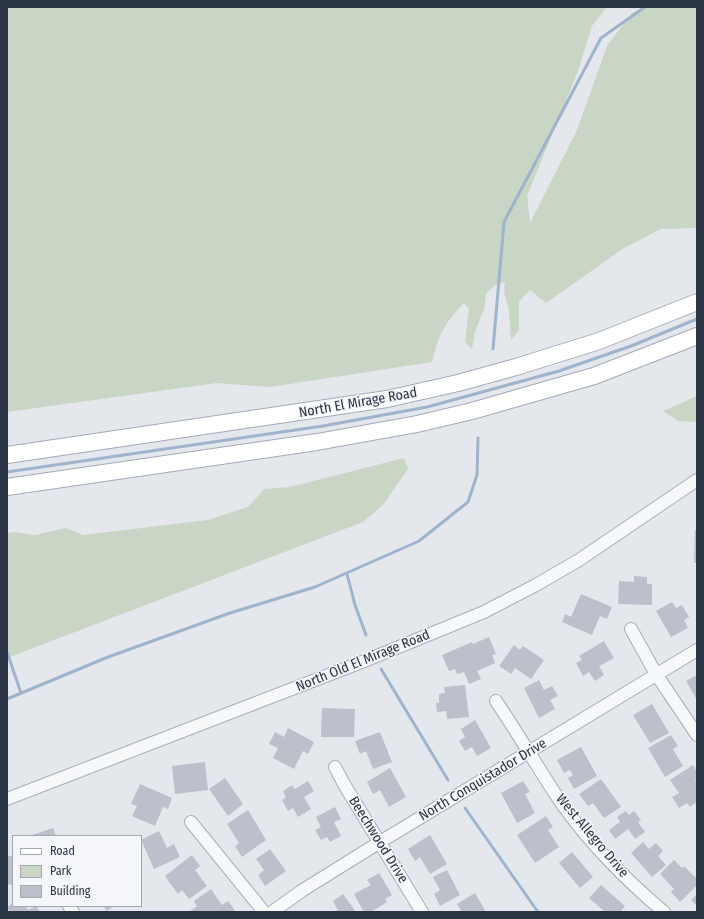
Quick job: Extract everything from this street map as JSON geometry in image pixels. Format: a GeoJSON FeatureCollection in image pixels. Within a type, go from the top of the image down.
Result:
{"type":"FeatureCollection","features":[{"type":"Feature","properties":{"kind":"main road","name":"North El Mirage Road"},"geometry":{"type":"LineString","coordinates":[[7,455],[354,405],[431,389],[516,367],[599,341],[697,302]]}},
{"type":"Feature","properties":{"kind":"main road"},"geometry":{"type":"LineString","coordinates":[[7,487],[325,441],[439,419],[506,402],[594,376],[697,336]]}},
{"type":"Feature","properties":{"kind":"street","name":"North Old El Mirage Road"},"geometry":{"type":"LineString","coordinates":[[7,799],[367,660],[484,612],[536,585],[579,560],[697,480]]}},
{"type":"Feature","properties":{"kind":"street"},"geometry":{"type":"LineString","coordinates":[[632,629],[656,674],[697,734]]}},
{"type":"Feature","properties":{"kind":"street","name":"North Conquistador Drive"},"geometry":{"type":"LineString","coordinates":[[272,912],[303,890],[380,842],[697,650]]}},
{"type":"Feature","properties":{"kind":"street","name":"West Allegro Drive"},"geometry":{"type":"LineString","coordinates":[[496,701],[563,805],[609,862],[664,912]]}},
{"type":"Feature","properties":{"kind":"street","name":"Beechwood Drive"},"geometry":{"type":"LineString","coordinates":[[336,767],[345,786],[422,912]]}},
{"type":"Feature","properties":{"kind":"street"},"geometry":{"type":"LineString","coordinates":[[191,822],[264,912]]}},
{"type":"Feature","properties":{"kind":"green space"},"geometry":{"type":"Polygon","coordinates":[[[7,7],[607,7],[592,26],[578,71],[527,196],[530,223],[577,130],[607,46],[631,14],[643,7],[697,7],[697,228],[661,229],[624,248],[546,303],[530,290],[519,302],[519,330],[511,340],[509,310],[504,292],[505,282],[494,286],[486,294],[484,310],[475,331],[472,349],[465,342],[469,309],[464,303],[443,330],[432,362],[270,387],[217,383],[7,412],[7,7]]]}},
{"type":"Feature","properties":{"kind":"green space"},"geometry":{"type":"Polygon","coordinates":[[[697,396],[697,422],[678,421],[663,411],[697,396]]]}},
{"type":"Feature","properties":{"kind":"green space"},"geometry":{"type":"Polygon","coordinates":[[[404,458],[408,469],[383,505],[363,522],[7,658],[7,533],[14,532],[35,535],[66,528],[83,535],[208,520],[248,507],[264,489],[290,487],[404,458]]]}},
{"type":"Feature","properties":{"kind":"building"},"geometry":{"type":"Polygon","coordinates":[[[695,530],[697,530],[697,563],[694,563],[695,530]]]}},
{"type":"Feature","properties":{"kind":"building"},"geometry":{"type":"Polygon","coordinates":[[[634,576],[647,577],[647,584],[652,584],[652,605],[618,604],[619,581],[634,582],[634,576]]]}},
{"type":"Feature","properties":{"kind":"building"},"geometry":{"type":"Polygon","coordinates":[[[581,594],[612,607],[607,619],[600,616],[592,635],[562,622],[565,614],[571,617],[581,594]]]}},
{"type":"Feature","properties":{"kind":"building"},"geometry":{"type":"Polygon","coordinates":[[[672,602],[676,608],[682,605],[689,617],[684,620],[688,628],[671,637],[656,611],[672,602]]]}},
{"type":"Feature","properties":{"kind":"building"},"geometry":{"type":"Polygon","coordinates":[[[489,637],[496,654],[492,655],[495,663],[477,671],[481,679],[469,684],[464,672],[457,674],[455,669],[449,671],[442,655],[472,642],[473,644],[489,637]]]}},
{"type":"Feature","properties":{"kind":"building"},"geometry":{"type":"Polygon","coordinates":[[[604,641],[614,658],[599,666],[604,675],[595,681],[589,672],[583,676],[576,663],[582,660],[579,656],[604,641]]]}},
{"type":"Feature","properties":{"kind":"building"},"geometry":{"type":"Polygon","coordinates":[[[514,645],[520,650],[523,646],[544,660],[531,679],[515,668],[511,674],[499,666],[514,645]]]}},
{"type":"Feature","properties":{"kind":"building"},"geometry":{"type":"Polygon","coordinates":[[[697,675],[697,700],[686,681],[697,675]]]}},
{"type":"Feature","properties":{"kind":"building"},"geometry":{"type":"Polygon","coordinates":[[[539,680],[544,690],[552,686],[558,696],[550,700],[555,709],[539,718],[524,688],[539,680]]]}},
{"type":"Feature","properties":{"kind":"building"},"geometry":{"type":"Polygon","coordinates":[[[465,685],[469,717],[447,719],[446,711],[437,712],[436,703],[439,703],[439,694],[445,693],[444,687],[465,685]]]}},
{"type":"Feature","properties":{"kind":"building"},"geometry":{"type":"Polygon","coordinates":[[[652,704],[669,733],[650,743],[633,715],[652,704]]]}},
{"type":"Feature","properties":{"kind":"building"},"geometry":{"type":"Polygon","coordinates":[[[322,708],[355,709],[354,737],[321,737],[322,708]]]}},
{"type":"Feature","properties":{"kind":"building"},"geometry":{"type":"Polygon","coordinates":[[[475,720],[491,748],[477,756],[472,747],[465,751],[459,741],[465,737],[461,729],[475,720]]]}},
{"type":"Feature","properties":{"kind":"building"},"geometry":{"type":"Polygon","coordinates":[[[288,728],[314,742],[308,754],[303,751],[294,769],[273,758],[278,748],[269,744],[275,732],[284,737],[288,728]]]}},
{"type":"Feature","properties":{"kind":"building"},"geometry":{"type":"Polygon","coordinates":[[[380,732],[392,762],[373,769],[366,751],[360,754],[355,741],[380,732]]]}},
{"type":"Feature","properties":{"kind":"building"},"geometry":{"type":"Polygon","coordinates":[[[671,735],[678,746],[673,749],[683,766],[665,777],[648,748],[671,735]]]}},
{"type":"Feature","properties":{"kind":"building"},"geometry":{"type":"Polygon","coordinates":[[[581,747],[597,776],[574,789],[568,778],[573,775],[570,770],[564,773],[557,760],[581,747]]]}},
{"type":"Feature","properties":{"kind":"building"},"geometry":{"type":"Polygon","coordinates":[[[205,762],[208,790],[175,794],[172,766],[205,762]]]}},
{"type":"Feature","properties":{"kind":"building"},"geometry":{"type":"Polygon","coordinates":[[[693,765],[697,772],[697,778],[695,779],[697,782],[697,802],[690,807],[687,803],[679,808],[672,797],[679,793],[670,780],[693,765]]]}},
{"type":"Feature","properties":{"kind":"building"},"geometry":{"type":"Polygon","coordinates":[[[390,768],[406,797],[389,807],[380,790],[373,794],[367,782],[390,768]]]}},
{"type":"Feature","properties":{"kind":"building"},"geometry":{"type":"Polygon","coordinates":[[[225,778],[243,804],[228,816],[209,789],[225,778]]]}},
{"type":"Feature","properties":{"kind":"building"},"geometry":{"type":"Polygon","coordinates":[[[601,779],[621,807],[604,818],[593,803],[588,806],[579,794],[601,779]]]}},
{"type":"Feature","properties":{"kind":"building"},"geometry":{"type":"Polygon","coordinates":[[[308,781],[314,791],[304,797],[311,809],[298,817],[293,808],[288,811],[282,800],[286,797],[283,791],[292,785],[295,789],[308,781]]]}},
{"type":"Feature","properties":{"kind":"building"},"geometry":{"type":"Polygon","coordinates":[[[523,781],[530,792],[525,794],[535,813],[517,823],[501,793],[523,781]]]}},
{"type":"Feature","properties":{"kind":"building"},"geometry":{"type":"Polygon","coordinates":[[[140,784],[172,798],[168,809],[163,807],[155,826],[132,816],[137,806],[131,804],[140,784]]]}},
{"type":"Feature","properties":{"kind":"building"},"geometry":{"type":"Polygon","coordinates":[[[335,807],[341,819],[334,822],[341,836],[330,842],[327,837],[321,840],[315,830],[321,827],[316,817],[335,807]]]}},
{"type":"Feature","properties":{"kind":"building"},"geometry":{"type":"Polygon","coordinates":[[[248,810],[266,840],[242,857],[235,846],[239,843],[227,824],[248,810]]]}},
{"type":"Feature","properties":{"kind":"building"},"geometry":{"type":"Polygon","coordinates":[[[626,811],[629,815],[634,811],[641,820],[638,822],[645,832],[635,839],[628,829],[615,839],[609,830],[620,822],[617,817],[626,811]]]}},
{"type":"Feature","properties":{"kind":"building"},"geometry":{"type":"Polygon","coordinates":[[[546,816],[553,827],[548,830],[559,847],[535,863],[517,835],[546,816]]]}},
{"type":"Feature","properties":{"kind":"building"},"geometry":{"type":"Polygon","coordinates":[[[53,828],[56,835],[32,835],[53,828]]]}},
{"type":"Feature","properties":{"kind":"building"},"geometry":{"type":"Polygon","coordinates":[[[159,831],[167,848],[174,844],[180,857],[154,869],[142,840],[159,831]]]}},
{"type":"Feature","properties":{"kind":"building"},"geometry":{"type":"Polygon","coordinates":[[[430,835],[447,864],[430,874],[420,857],[415,861],[408,849],[430,835]]]}},
{"type":"Feature","properties":{"kind":"building"},"geometry":{"type":"Polygon","coordinates":[[[643,842],[649,849],[656,843],[663,851],[658,856],[666,865],[652,877],[631,853],[643,842]]]}},
{"type":"Feature","properties":{"kind":"building"},"geometry":{"type":"Polygon","coordinates":[[[270,849],[286,871],[265,886],[258,875],[264,870],[256,859],[270,849]]]}},
{"type":"Feature","properties":{"kind":"building"},"geometry":{"type":"Polygon","coordinates":[[[572,852],[593,877],[580,888],[559,863],[572,852]]]}},
{"type":"Feature","properties":{"kind":"building"},"geometry":{"type":"Polygon","coordinates":[[[7,855],[12,857],[12,885],[7,884],[7,855]]]}},
{"type":"Feature","properties":{"kind":"building"},"geometry":{"type":"Polygon","coordinates":[[[192,855],[200,866],[195,870],[207,886],[189,899],[182,890],[178,894],[165,876],[192,855]]]}},
{"type":"Feature","properties":{"kind":"building"},"geometry":{"type":"Polygon","coordinates":[[[674,860],[682,868],[684,866],[697,879],[697,885],[680,902],[671,892],[674,889],[660,874],[674,860]]]}},
{"type":"Feature","properties":{"kind":"building"},"geometry":{"type":"Polygon","coordinates":[[[447,870],[460,895],[440,906],[434,894],[440,890],[433,877],[447,870]]]}},
{"type":"Feature","properties":{"kind":"building"},"geometry":{"type":"Polygon","coordinates":[[[379,873],[392,895],[385,899],[387,902],[371,912],[364,912],[354,894],[371,885],[367,880],[379,873]]]}},
{"type":"Feature","properties":{"kind":"building"},"geometry":{"type":"Polygon","coordinates":[[[601,885],[625,906],[620,912],[605,912],[589,898],[601,885]]]}},
{"type":"Feature","properties":{"kind":"building"},"geometry":{"type":"Polygon","coordinates":[[[211,889],[222,905],[228,901],[236,912],[189,912],[197,906],[194,901],[211,889]]]}},
{"type":"Feature","properties":{"kind":"building"},"geometry":{"type":"Polygon","coordinates":[[[475,893],[486,912],[462,912],[457,904],[475,893]]]}},
{"type":"Feature","properties":{"kind":"building"},"geometry":{"type":"Polygon","coordinates":[[[343,894],[356,912],[334,912],[338,910],[333,901],[343,894]]]}},
{"type":"Feature","properties":{"kind":"building"},"geometry":{"type":"Polygon","coordinates":[[[697,894],[697,906],[691,900],[697,894]]]}},
{"type":"Feature","properties":{"kind":"building"},"geometry":{"type":"Polygon","coordinates":[[[12,904],[12,907],[26,907],[28,910],[37,907],[40,912],[10,912],[7,907],[12,904]]]}},
{"type":"Feature","properties":{"kind":"building"},"geometry":{"type":"Polygon","coordinates":[[[104,907],[113,907],[107,911],[104,907]]]}},
{"type":"Feature","properties":{"kind":"waterway"},"geometry":{"type":"LineString","coordinates":[[493,349],[504,222],[601,38],[645,7]]}},
{"type":"Feature","properties":{"kind":"waterway"},"geometry":{"type":"LineString","coordinates":[[7,472],[323,426],[427,407],[559,371],[631,346],[697,319]]}},
{"type":"Feature","properties":{"kind":"waterway"},"geometry":{"type":"LineString","coordinates":[[7,699],[108,657],[230,613],[315,587],[419,541],[468,502],[477,475],[478,438]]}},
{"type":"Feature","properties":{"kind":"waterway"},"geometry":{"type":"LineString","coordinates":[[347,574],[355,605],[366,635]]}},
{"type":"Feature","properties":{"kind":"waterway"},"geometry":{"type":"LineString","coordinates":[[7,652],[21,693]]}},
{"type":"Feature","properties":{"kind":"waterway"},"geometry":{"type":"LineString","coordinates":[[381,669],[448,780]]}},
{"type":"Feature","properties":{"kind":"waterway"},"geometry":{"type":"LineString","coordinates":[[465,808],[538,912]]}}]}
